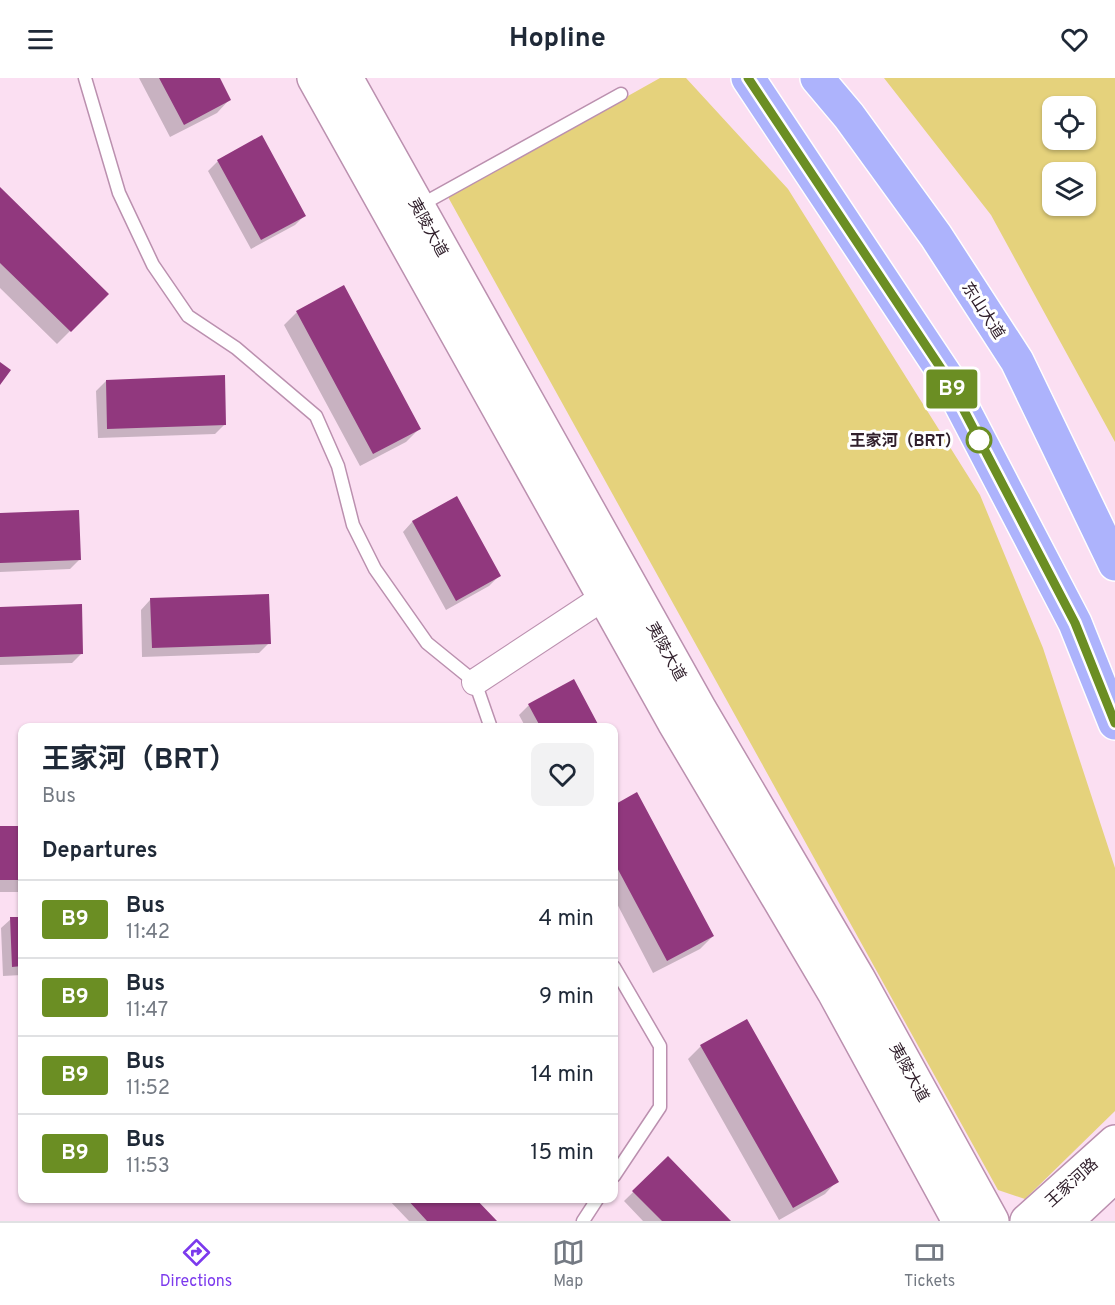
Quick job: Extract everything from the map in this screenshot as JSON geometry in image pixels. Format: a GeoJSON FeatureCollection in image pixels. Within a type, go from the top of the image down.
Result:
{"type":"FeatureCollection","features":[{"type":"Feature","properties":{"kind":"main road","name":"夷陵大道"},"geometry":{"type":"LineString","coordinates":[[314,78],[674,722],[834,992],[959,1221]]}},
{"type":"Feature","properties":{"kind":"main road","name":"夷陵大道"},"geometry":{"type":"LineString","coordinates":[[346,78],[699,708],[858,978],[992,1221]]}},
{"type":"Feature","properties":{"kind":"main road"},"geometry":{"type":"LineString","coordinates":[[748,78],[946,376],[1075,623],[1115,723]]}},
{"type":"Feature","properties":{"kind":"main road","name":"东山大道"},"geometry":{"type":"LineString","coordinates":[[818,78],[849,116],[936,236],[1017,361],[1115,564]]}},
{"type":"Feature","properties":{"kind":"main road","name":"王家河路"},"geometry":{"type":"LineString","coordinates":[[1027,1221],[1115,1142]]}},
{"type":"Feature","properties":{"kind":"main road","name":"王家河路"},"geometry":{"type":"LineString","coordinates":[[1066,1221],[1115,1175]]}},
{"type":"Feature","properties":{"kind":"street"},"geometry":{"type":"LineString","coordinates":[[475,681],[601,599],[603,595]]}},
{"type":"Feature","properties":{"kind":"lane"},"geometry":{"type":"LineString","coordinates":[[85,78],[119,193],[153,265],[188,316],[236,348],[316,416],[338,466],[353,525],[375,569],[427,643],[475,681],[489,723]]}},
{"type":"Feature","properties":{"kind":"lane"},"geometry":{"type":"LineString","coordinates":[[418,207],[621,94]]}},
{"type":"Feature","properties":{"kind":"lane"},"geometry":{"type":"LineString","coordinates":[[618,974],[660,1046],[660,1107],[618,1170]]}},
{"type":"Feature","properties":{"kind":"lane"},"geometry":{"type":"LineString","coordinates":[[583,1221],[595,1203]]}},
{"type":"Feature","properties":{"kind":"shaded area"},"geometry":{"type":"Polygon","coordinates":[[[660,78],[686,78],[788,189],[980,495],[1043,648],[1115,868],[1115,1111],[1025,1199],[998,1190],[448,197],[660,78]]]}},
{"type":"Feature","properties":{"kind":"shaded area"},"geometry":{"type":"Polygon","coordinates":[[[884,78],[1115,78],[1115,442],[991,215],[884,78]]]}},
{"type":"Feature","properties":{"kind":"building"},"geometry":{"type":"Polygon","coordinates":[[[159,78],[220,78],[231,100],[184,125],[159,78]]]}},
{"type":"Feature","properties":{"kind":"building"},"geometry":{"type":"Polygon","coordinates":[[[262,135],[306,216],[261,240],[217,160],[262,135]]]}},
{"type":"Feature","properties":{"kind":"building"},"geometry":{"type":"Polygon","coordinates":[[[0,187],[109,294],[71,332],[0,263],[0,187]]]}},
{"type":"Feature","properties":{"kind":"building"},"geometry":{"type":"Polygon","coordinates":[[[344,285],[421,429],[373,454],[296,311],[344,285]]]}},
{"type":"Feature","properties":{"kind":"building"},"geometry":{"type":"Polygon","coordinates":[[[0,362],[11,370],[0,385],[0,362]]]}},
{"type":"Feature","properties":{"kind":"building"},"geometry":{"type":"Polygon","coordinates":[[[225,375],[226,425],[107,429],[106,380],[225,375]]]}},
{"type":"Feature","properties":{"kind":"building"},"geometry":{"type":"Polygon","coordinates":[[[457,496],[501,576],[456,601],[412,521],[457,496]]]}},
{"type":"Feature","properties":{"kind":"building"},"geometry":{"type":"Polygon","coordinates":[[[79,510],[81,560],[0,563],[0,513],[79,510]]]}},
{"type":"Feature","properties":{"kind":"building"},"geometry":{"type":"Polygon","coordinates":[[[269,594],[271,644],[152,648],[150,598],[269,594]]]}},
{"type":"Feature","properties":{"kind":"building"},"geometry":{"type":"Polygon","coordinates":[[[82,604],[83,654],[0,657],[0,607],[82,604]]]}},
{"type":"Feature","properties":{"kind":"building"},"geometry":{"type":"Polygon","coordinates":[[[574,679],[597,723],[538,723],[528,704],[574,679]]]}},
{"type":"Feature","properties":{"kind":"building"},"geometry":{"type":"Polygon","coordinates":[[[637,792],[714,936],[667,961],[618,869],[618,803],[637,792]]]}},
{"type":"Feature","properties":{"kind":"building"},"geometry":{"type":"Polygon","coordinates":[[[0,826],[18,826],[18,880],[0,880],[0,826]]]}},
{"type":"Feature","properties":{"kind":"building"},"geometry":{"type":"Polygon","coordinates":[[[10,917],[18,917],[18,966],[12,967],[10,917]]]}},
{"type":"Feature","properties":{"kind":"building"},"geometry":{"type":"Polygon","coordinates":[[[747,1019],[839,1182],[793,1208],[700,1045],[747,1019]]]}},
{"type":"Feature","properties":{"kind":"building"},"geometry":{"type":"Polygon","coordinates":[[[668,1156],[731,1221],[662,1221],[632,1191],[668,1156]]]}},
{"type":"Feature","properties":{"kind":"building"},"geometry":{"type":"Polygon","coordinates":[[[411,1203],[480,1203],[497,1221],[427,1221],[411,1203]]]}},
{"type":"Feature","properties":{"kind":"bus line","name":"B9"},"geometry":{"type":"LineString","coordinates":[[748,78],[946,376],[1075,623],[1115,723]]}},
{"type":"Feature","properties":{"kind":"place","name":"王家河（BRT）"},"geometry":{"type":"Point","coordinates":[979,440]}}]}
